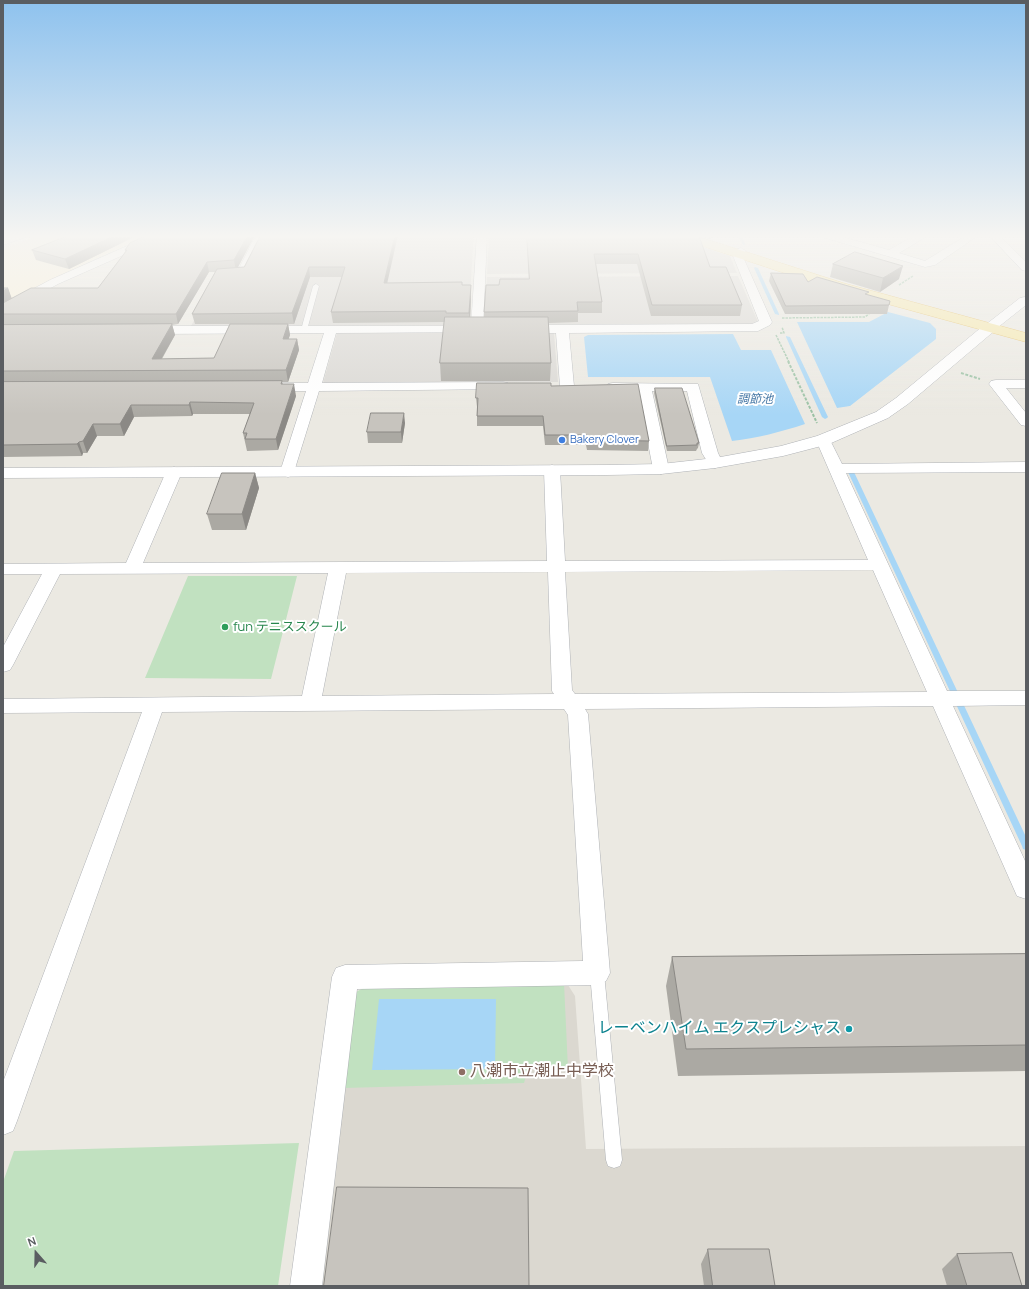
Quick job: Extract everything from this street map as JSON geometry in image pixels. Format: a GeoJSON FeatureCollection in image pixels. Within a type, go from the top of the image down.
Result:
{"type":"FeatureCollection","features":[{"type":"Feature","properties":{"kind":"main road"},"geometry":{"type":"LineString","coordinates":[[866,295],[1026,338]]}},
{"type":"Feature","properties":{"kind":"street"},"geometry":{"type":"LineString","coordinates":[[3,310],[30,295]]}},
{"type":"Feature","properties":{"kind":"street"},"geometry":{"type":"LineString","coordinates":[[477,329],[479,295]]}},
{"type":"Feature","properties":{"kind":"street"},"geometry":{"type":"LineString","coordinates":[[516,329],[754,328],[766,322],[756,295]]}},
{"type":"Feature","properties":{"kind":"street"},"geometry":{"type":"LineString","coordinates":[[3,473],[661,469],[715,463],[784,451],[820,433],[882,416],[1025,300]]}},
{"type":"Feature","properties":{"kind":"street"},"geometry":{"type":"LineString","coordinates":[[183,330],[191,316]]}},
{"type":"Feature","properties":{"kind":"street"},"geometry":{"type":"LineString","coordinates":[[138,330],[493,329]]}},
{"type":"Feature","properties":{"kind":"street"},"geometry":{"type":"LineString","coordinates":[[551,386],[574,387],[562,329]]}},
{"type":"Feature","properties":{"kind":"street"},"geometry":{"type":"LineString","coordinates":[[288,472],[331,330]]}},
{"type":"Feature","properties":{"kind":"street"},"geometry":{"type":"LineString","coordinates":[[996,384],[1026,384]]}},
{"type":"Feature","properties":{"kind":"street"},"geometry":{"type":"LineString","coordinates":[[996,384],[1026,422]]}},
{"type":"Feature","properties":{"kind":"street"},"geometry":{"type":"LineString","coordinates":[[257,387],[519,386]]}},
{"type":"Feature","properties":{"kind":"street"},"geometry":{"type":"LineString","coordinates":[[596,387],[692,387],[710,453],[715,463]]}},
{"type":"Feature","properties":{"kind":"street"},"geometry":{"type":"LineString","coordinates":[[644,387],[661,469]]}},
{"type":"Feature","properties":{"kind":"street"},"geometry":{"type":"LineString","coordinates":[[820,433],[879,565],[952,698],[1026,889]]}},
{"type":"Feature","properties":{"kind":"street"},"geometry":{"type":"LineString","coordinates":[[836,469],[1026,467]]}},
{"type":"Feature","properties":{"kind":"street"},"geometry":{"type":"LineString","coordinates":[[306,1286],[345,977],[596,973],[578,714],[562,691],[552,470]]}},
{"type":"Feature","properties":{"kind":"street"},"geometry":{"type":"LineString","coordinates":[[132,569],[174,472]]}},
{"type":"Feature","properties":{"kind":"street"},"geometry":{"type":"LineString","coordinates":[[3,569],[879,565]]}},
{"type":"Feature","properties":{"kind":"street"},"geometry":{"type":"LineString","coordinates":[[311,703],[338,568]]}},
{"type":"Feature","properties":{"kind":"street"},"geometry":{"type":"LineString","coordinates":[[3,665],[54,569]]}},
{"type":"Feature","properties":{"kind":"street"},"geometry":{"type":"LineString","coordinates":[[3,706],[1026,698]]}},
{"type":"Feature","properties":{"kind":"street"},"geometry":{"type":"LineString","coordinates":[[3,1121],[155,704]]}},
{"type":"Feature","properties":{"kind":"lane"},"geometry":{"type":"LineString","coordinates":[[304,330],[314,295]]}},
{"type":"Feature","properties":{"kind":"lane"},"geometry":{"type":"LineString","coordinates":[[596,973],[614,1160]]}},
{"type":"Feature","properties":{"kind":"path"},"geometry":{"type":"LineString","coordinates":[[776,318],[865,317],[870,313]]}},
{"type":"Feature","properties":{"kind":"path"},"geometry":{"type":"LineString","coordinates":[[762,325],[775,333],[784,333],[779,323]]}},
{"type":"Feature","properties":{"kind":"path"},"geometry":{"type":"LineString","coordinates":[[775,333],[820,433]]}},
{"type":"Feature","properties":{"kind":"path"},"geometry":{"type":"LineString","coordinates":[[957,372],[996,384]]}},
{"type":"Feature","properties":{"kind":"shaded area"},"geometry":{"type":"Polygon","coordinates":[[[3,295],[22,295],[3,305],[3,295]]]}},
{"type":"Feature","properties":{"kind":"shaded area"},"geometry":{"type":"Polygon","coordinates":[[[207,295],[470,295],[468,325],[191,326],[207,295]]]}},
{"type":"Feature","properties":{"kind":"shaded area"},"geometry":{"type":"Polygon","coordinates":[[[486,295],[746,295],[759,324],[485,325],[486,295]]]}},
{"type":"Feature","properties":{"kind":"shaded area"},"geometry":{"type":"Polygon","coordinates":[[[337,333],[554,333],[558,382],[323,383],[337,333]]]}},
{"type":"Feature","properties":{"kind":"shaded area","name":"八潮市立潮止中学校"},"geometry":{"type":"Polygon","coordinates":[[[568,985],[575,996],[586,1149],[1026,1146],[1026,1286],[318,1286],[353,998],[568,985]]]}},
{"type":"Feature","properties":{"kind":"green space","name":"fun テニススクール"},"geometry":{"type":"Polygon","coordinates":[[[188,576],[297,576],[271,679],[145,678],[188,576]]]}},
{"type":"Feature","properties":{"kind":"green space"},"geometry":{"type":"Polygon","coordinates":[[[564,983],[568,1069],[528,1069],[524,1083],[344,1088],[354,993],[369,985],[564,983]]]}},
{"type":"Feature","properties":{"kind":"green space"},"geometry":{"type":"Polygon","coordinates":[[[299,1143],[278,1286],[3,1286],[3,1182],[14,1151],[299,1143]]]}},
{"type":"Feature","properties":{"kind":"water"},"geometry":{"type":"Polygon","coordinates":[[[888,312],[930,323],[936,329],[936,339],[850,406],[837,408],[797,322],[869,322],[888,312]]]}},
{"type":"Feature","properties":{"kind":"water","name":"調節池"},"geometry":{"type":"Polygon","coordinates":[[[733,334],[741,350],[771,350],[805,424],[787,430],[732,441],[710,377],[588,377],[584,337],[588,335],[733,334]]]}},
{"type":"Feature","properties":{"kind":"water"},"geometry":{"type":"Polygon","coordinates":[[[379,999],[496,999],[495,1069],[372,1070],[379,999]]]}},
{"type":"Feature","properties":{"kind":"building"},"geometry":{"type":"Polygon","coordinates":[[[18,295],[187,295],[176,314],[3,314],[3,303],[18,295]]]}},
{"type":"Feature","properties":{"kind":"building"},"geometry":{"type":"Polygon","coordinates":[[[202,295],[299,295],[292,313],[192,314],[202,295]]]}},
{"type":"Feature","properties":{"kind":"building"},"geometry":{"type":"Polygon","coordinates":[[[336,295],[470,295],[469,313],[446,313],[446,311],[331,312],[336,295]]]}},
{"type":"Feature","properties":{"kind":"building"},"geometry":{"type":"Polygon","coordinates":[[[485,295],[601,295],[602,302],[577,302],[578,311],[484,312],[485,295]]]}},
{"type":"Feature","properties":{"kind":"building"},"geometry":{"type":"Polygon","coordinates":[[[649,295],[738,295],[742,305],[652,305],[649,295]]]}},
{"type":"Feature","properties":{"kind":"building"},"geometry":{"type":"Polygon","coordinates":[[[781,295],[869,295],[890,301],[889,305],[786,306],[781,295]]]}},
{"type":"Feature","properties":{"kind":"building"},"geometry":{"type":"Polygon","coordinates":[[[445,317],[548,317],[551,363],[440,363],[445,317]]]}},
{"type":"Feature","properties":{"kind":"building"},"geometry":{"type":"Polygon","coordinates":[[[172,324],[152,359],[214,358],[230,324],[288,324],[283,339],[297,339],[286,370],[3,371],[3,325],[172,324]]]}},
{"type":"Feature","properties":{"kind":"building"},"geometry":{"type":"Polygon","coordinates":[[[282,381],[281,384],[294,384],[276,439],[245,439],[247,433],[243,433],[254,403],[190,402],[189,405],[131,405],[120,424],[93,424],[83,441],[77,444],[3,445],[3,382],[282,381]]]}},
{"type":"Feature","properties":{"kind":"building"},"geometry":{"type":"Polygon","coordinates":[[[477,383],[551,383],[551,386],[638,384],[649,441],[587,440],[587,435],[545,435],[543,416],[477,416],[477,383]]]}},
{"type":"Feature","properties":{"kind":"building"},"geometry":{"type":"Polygon","coordinates":[[[655,388],[682,388],[699,443],[697,443],[697,445],[667,446],[655,388]]]}},
{"type":"Feature","properties":{"kind":"building"},"geometry":{"type":"Polygon","coordinates":[[[371,413],[404,413],[401,432],[367,432],[371,413]]]}},
{"type":"Feature","properties":{"kind":"building"},"geometry":{"type":"Polygon","coordinates":[[[222,473],[255,473],[242,514],[207,514],[222,473]]]}},
{"type":"Feature","properties":{"kind":"building","name":"レーベンハイム エクスプレシャス"},"geometry":{"type":"Polygon","coordinates":[[[1026,954],[1026,1045],[686,1049],[672,957],[1026,954]]]}},
{"type":"Feature","properties":{"kind":"building"},"geometry":{"type":"Polygon","coordinates":[[[337,1187],[528,1188],[529,1286],[324,1286],[337,1187]]]}},
{"type":"Feature","properties":{"kind":"building"},"geometry":{"type":"Polygon","coordinates":[[[708,1249],[769,1249],[775,1286],[713,1286],[708,1249]]]}},
{"type":"Feature","properties":{"kind":"building"},"geometry":{"type":"Polygon","coordinates":[[[1012,1253],[1022,1286],[967,1286],[957,1254],[1012,1253]]]}},
{"type":"Feature","properties":{"kind":"waterway"},"geometry":{"type":"LineString","coordinates":[[768,295],[777,314]]}},
{"type":"Feature","properties":{"kind":"waterway"},"geometry":{"type":"LineString","coordinates":[[788,337],[825,417]]}},
{"type":"Feature","properties":{"kind":"waterway"},"geometry":{"type":"LineString","coordinates":[[851,472],[1026,846]]}},
{"type":"Feature","properties":{"kind":"place","name":"Bakery Clover"},"geometry":{"type":"Point","coordinates":[562,440]}},
{"type":"Feature","properties":{"kind":"place","name":"fun テニススクール"},"geometry":{"type":"Point","coordinates":[225,627]}},
{"type":"Feature","properties":{"kind":"place","name":"レーベンハイム エクスプレシャス"},"geometry":{"type":"Point","coordinates":[849,1029]}},
{"type":"Feature","properties":{"kind":"place","name":"八潮市立潮止中学校"},"geometry":{"type":"Point","coordinates":[462,1072]}}]}
